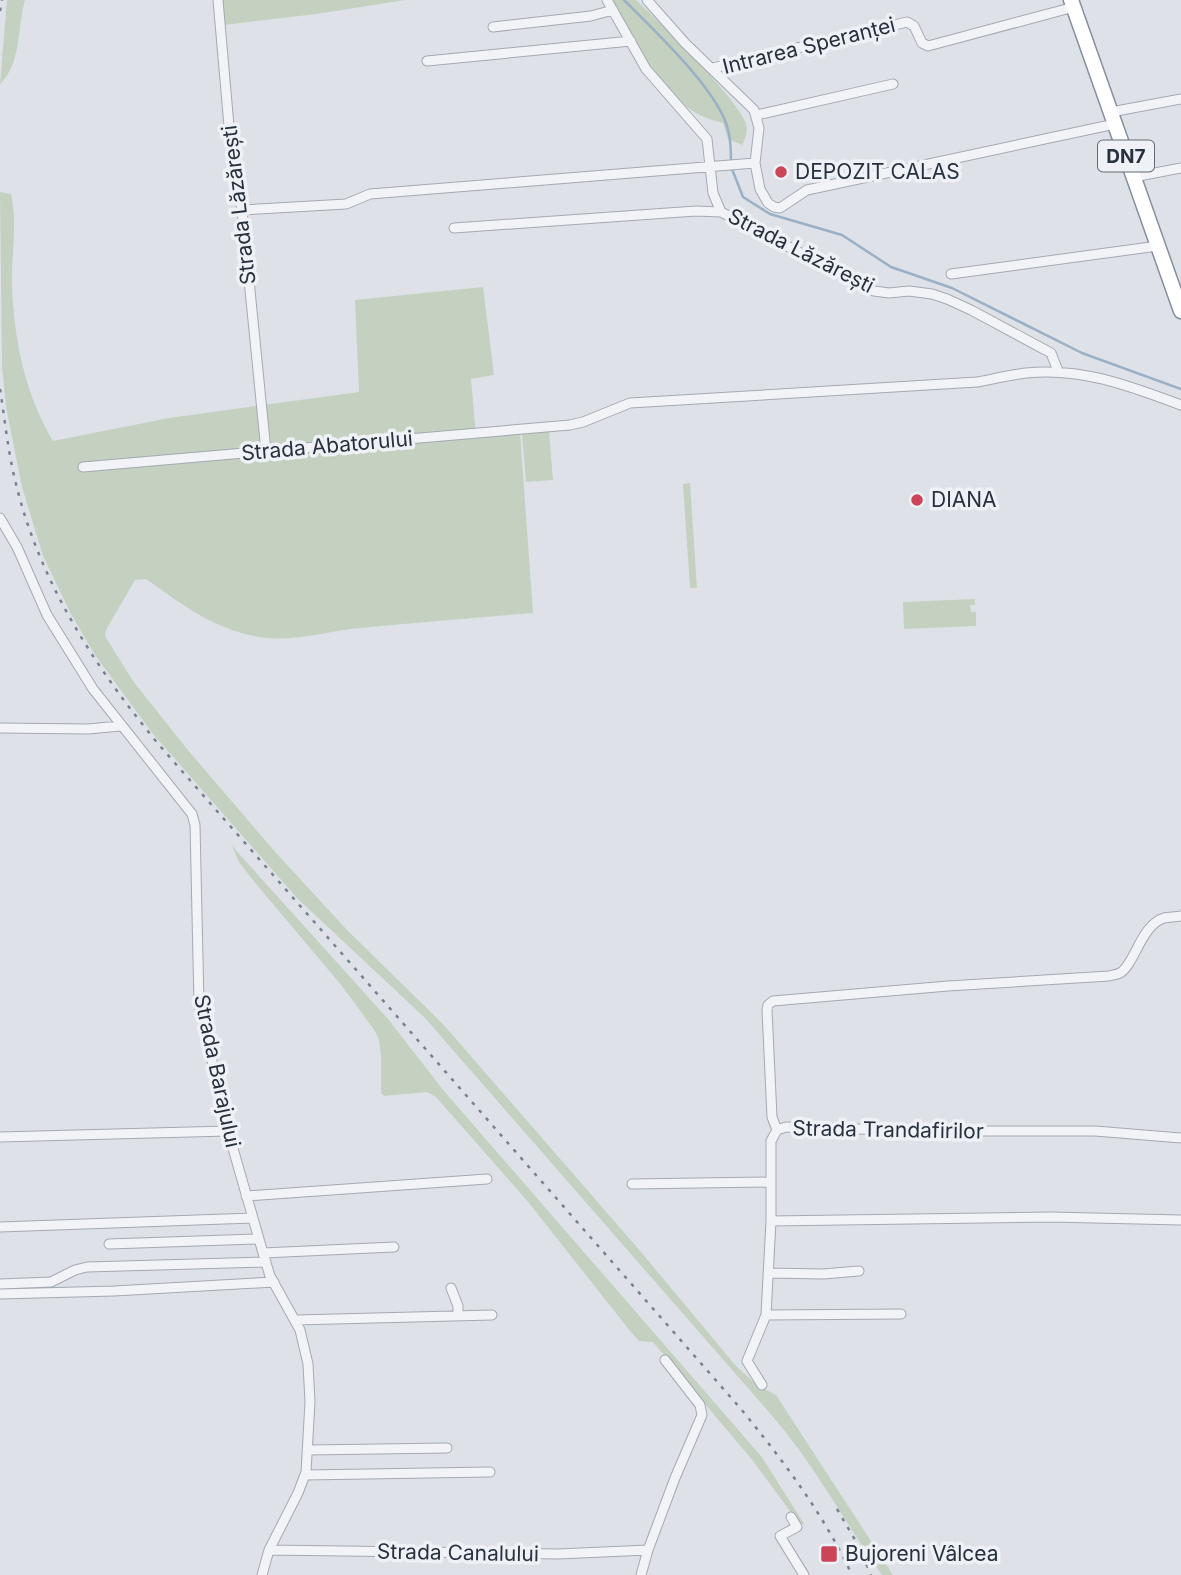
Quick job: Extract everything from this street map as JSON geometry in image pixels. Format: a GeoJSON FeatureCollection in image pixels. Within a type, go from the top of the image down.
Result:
{"type":"FeatureCollection","features":[{"type":"Feature","properties":{"kind":"highway","name":"DN7"},"geometry":{"type":"LineString","coordinates":[[1073,4],[1181,311]]}},
{"type":"Feature","properties":{"kind":"street","name":"Strada Lăzărești"},"geometry":{"type":"LineString","coordinates":[[218,0],[229,126],[242,210],[267,451]]}},
{"type":"Feature","properties":{"kind":"street","name":"Strada Lăzărești"},"geometry":{"type":"LineString","coordinates":[[607,0],[641,61],[703,132],[710,150],[713,193],[721,212],[874,291],[932,294],[971,310],[1051,353],[1058,371]]}},
{"type":"Feature","properties":{"kind":"street"},"geometry":{"type":"LineString","coordinates":[[647,0],[685,43],[713,68]]}},
{"type":"Feature","properties":{"kind":"street","name":"Intrarea Speranței"},"geometry":{"type":"LineString","coordinates":[[757,115],[713,68],[907,22],[914,26],[922,43],[928,46],[1073,4]]}},
{"type":"Feature","properties":{"kind":"street"},"geometry":{"type":"LineString","coordinates":[[493,27],[592,16],[613,10]]}},
{"type":"Feature","properties":{"kind":"street"},"geometry":{"type":"LineString","coordinates":[[427,61],[631,41]]}},
{"type":"Feature","properties":{"kind":"street"},"geometry":{"type":"LineString","coordinates":[[893,85],[757,115],[759,128],[755,163],[760,189],[765,198],[774,207],[780,208],[807,190],[1113,118],[1181,99]]}},
{"type":"Feature","properties":{"kind":"street"},"geometry":{"type":"LineString","coordinates":[[242,210],[346,204],[370,194],[755,163]]}},
{"type":"Feature","properties":{"kind":"street"},"geometry":{"type":"LineString","coordinates":[[1134,177],[1181,168]]}},
{"type":"Feature","properties":{"kind":"street"},"geometry":{"type":"LineString","coordinates":[[454,228],[721,212]]}},
{"type":"Feature","properties":{"kind":"street"},"geometry":{"type":"LineString","coordinates":[[951,274],[1158,246]]}},
{"type":"Feature","properties":{"kind":"street","name":"Strada Abatorului"},"geometry":{"type":"LineString","coordinates":[[83,467],[570,425],[630,403],[977,382],[1025,373],[1058,371],[1080,373],[1126,384],[1181,405]]}},
{"type":"Feature","properties":{"kind":"street","name":"Strada Barajului"},"geometry":{"type":"LineString","coordinates":[[0,517],[60,638],[93,690],[192,814],[195,825],[199,1004],[228,1131],[259,1239],[274,1282],[296,1320],[308,1364],[308,1450],[305,1475],[299,1493],[269,1550],[261,1575]]}},
{"type":"Feature","properties":{"kind":"street"},"geometry":{"type":"LineString","coordinates":[[0,728],[88,729],[121,726]]}},
{"type":"Feature","properties":{"kind":"street"},"geometry":{"type":"LineString","coordinates":[[777,1130],[772,1117],[767,1010],[773,1001],[1109,976],[1120,973],[1136,947],[1156,923],[1163,918],[1181,916]]}},
{"type":"Feature","properties":{"kind":"street","name":"Strada Trandafirilor"},"geometry":{"type":"LineString","coordinates":[[762,1385],[747,1361],[766,1315],[771,1221],[771,1140],[777,1130],[1095,1131],[1181,1138]]}},
{"type":"Feature","properties":{"kind":"street"},"geometry":{"type":"LineString","coordinates":[[0,1137],[228,1131]]}},
{"type":"Feature","properties":{"kind":"street"},"geometry":{"type":"LineString","coordinates":[[246,1196],[487,1180]]}},
{"type":"Feature","properties":{"kind":"street"},"geometry":{"type":"LineString","coordinates":[[632,1184],[771,1182]]}},
{"type":"Feature","properties":{"kind":"street"},"geometry":{"type":"LineString","coordinates":[[771,1221],[1051,1217],[1181,1220]]}},
{"type":"Feature","properties":{"kind":"street"},"geometry":{"type":"LineString","coordinates":[[0,1227],[253,1218]]}},
{"type":"Feature","properties":{"kind":"street"},"geometry":{"type":"LineString","coordinates":[[108,1244],[259,1239]]}},
{"type":"Feature","properties":{"kind":"street"},"geometry":{"type":"LineString","coordinates":[[0,1284],[51,1282],[87,1267],[265,1258],[394,1247]]}},
{"type":"Feature","properties":{"kind":"street"},"geometry":{"type":"LineString","coordinates":[[768,1273],[823,1274],[859,1271]]}},
{"type":"Feature","properties":{"kind":"street"},"geometry":{"type":"LineString","coordinates":[[0,1294],[114,1292],[274,1282]]}},
{"type":"Feature","properties":{"kind":"street"},"geometry":{"type":"LineString","coordinates":[[451,1288],[458,1316]]}},
{"type":"Feature","properties":{"kind":"street"},"geometry":{"type":"LineString","coordinates":[[766,1315],[901,1314]]}},
{"type":"Feature","properties":{"kind":"street"},"geometry":{"type":"LineString","coordinates":[[296,1320],[492,1315]]}},
{"type":"Feature","properties":{"kind":"street"},"geometry":{"type":"LineString","coordinates":[[641,1575],[648,1550],[702,1415],[700,1405],[665,1360]]}},
{"type":"Feature","properties":{"kind":"street"},"geometry":{"type":"LineString","coordinates":[[308,1450],[447,1448]]}},
{"type":"Feature","properties":{"kind":"street"},"geometry":{"type":"LineString","coordinates":[[305,1475],[490,1472]]}},
{"type":"Feature","properties":{"kind":"street"},"geometry":{"type":"LineString","coordinates":[[791,1517],[797,1527],[780,1536],[804,1575]]}},
{"type":"Feature","properties":{"kind":"street","name":"Strada Canalului"},"geometry":{"type":"LineString","coordinates":[[269,1550],[558,1554],[648,1550]]}},
{"type":"Feature","properties":{"kind":"green space"},"geometry":{"type":"Polygon","coordinates":[[[7,0],[25,0],[12,66],[0,84],[7,0]]]}},
{"type":"Feature","properties":{"kind":"green space"},"geometry":{"type":"Polygon","coordinates":[[[222,0],[405,0],[223,25],[222,0]]]}},
{"type":"Feature","properties":{"kind":"green space"},"geometry":{"type":"Polygon","coordinates":[[[612,0],[636,0],[714,80],[746,124],[747,130],[742,145],[728,139],[723,123],[692,111],[666,87],[644,58],[612,0]]]}},
{"type":"Feature","properties":{"kind":"green space"},"geometry":{"type":"Polygon","coordinates":[[[0,192],[11,194],[13,206],[12,285],[18,346],[35,405],[53,441],[169,418],[359,392],[355,300],[483,287],[494,375],[471,379],[476,435],[520,432],[533,613],[361,628],[294,638],[267,638],[238,632],[210,621],[146,579],[135,580],[105,636],[133,681],[277,854],[348,931],[443,1024],[736,1366],[757,1385],[776,1395],[893,1575],[882,1575],[803,1456],[774,1418],[425,1018],[297,898],[153,734],[95,655],[71,614],[43,556],[22,487],[6,407],[2,365],[0,192]]]}},
{"type":"Feature","properties":{"kind":"green space"},"geometry":{"type":"Polygon","coordinates":[[[549,431],[553,480],[526,482],[522,434],[549,431]]]}},
{"type":"Feature","properties":{"kind":"green space"},"geometry":{"type":"Polygon","coordinates":[[[690,483],[697,588],[690,588],[683,484],[690,483]]]}},
{"type":"Feature","properties":{"kind":"green space"},"geometry":{"type":"Polygon","coordinates":[[[975,599],[975,605],[970,605],[971,612],[976,612],[976,626],[904,629],[903,602],[975,599]]]}},
{"type":"Feature","properties":{"kind":"green space"},"geometry":{"type":"Polygon","coordinates":[[[232,846],[388,1019],[444,1091],[761,1456],[805,1525],[798,1522],[753,1461],[653,1342],[639,1341],[630,1331],[529,1203],[436,1097],[427,1092],[384,1096],[381,1093],[381,1056],[375,1031],[342,986],[252,879],[239,862],[232,846]]]}},
{"type":"Feature","properties":{"kind":"waterway"},"geometry":{"type":"LineString","coordinates":[[624,0],[668,44],[712,98],[728,130],[731,162]]}},
{"type":"Feature","properties":{"kind":"waterway"},"geometry":{"type":"LineString","coordinates":[[732,169],[743,197],[770,214],[842,235],[891,267],[952,288],[1082,353],[1181,389]]}},
{"type":"Feature","properties":{"kind":"railway"},"geometry":{"type":"LineString","coordinates":[[0,11],[2,0]]}},
{"type":"Feature","properties":{"kind":"railway"},"geometry":{"type":"LineString","coordinates":[[0,389],[16,484],[26,521],[55,590],[114,687],[160,746],[741,1409],[802,1489],[852,1575]]}},
{"type":"Feature","properties":{"kind":"railway"},"geometry":{"type":"LineString","coordinates":[[837,1509],[858,1545],[871,1575]]}},
{"type":"Feature","properties":{"kind":"place","name":"DEPOZIT CALAS"},"geometry":{"type":"Point","coordinates":[781,172]}},
{"type":"Feature","properties":{"kind":"place","name":"DIANA"},"geometry":{"type":"Point","coordinates":[917,500]}},
{"type":"Feature","properties":{"kind":"place","name":"Bujoreni Vâlcea"},"geometry":{"type":"Point","coordinates":[829,1554]}}]}
